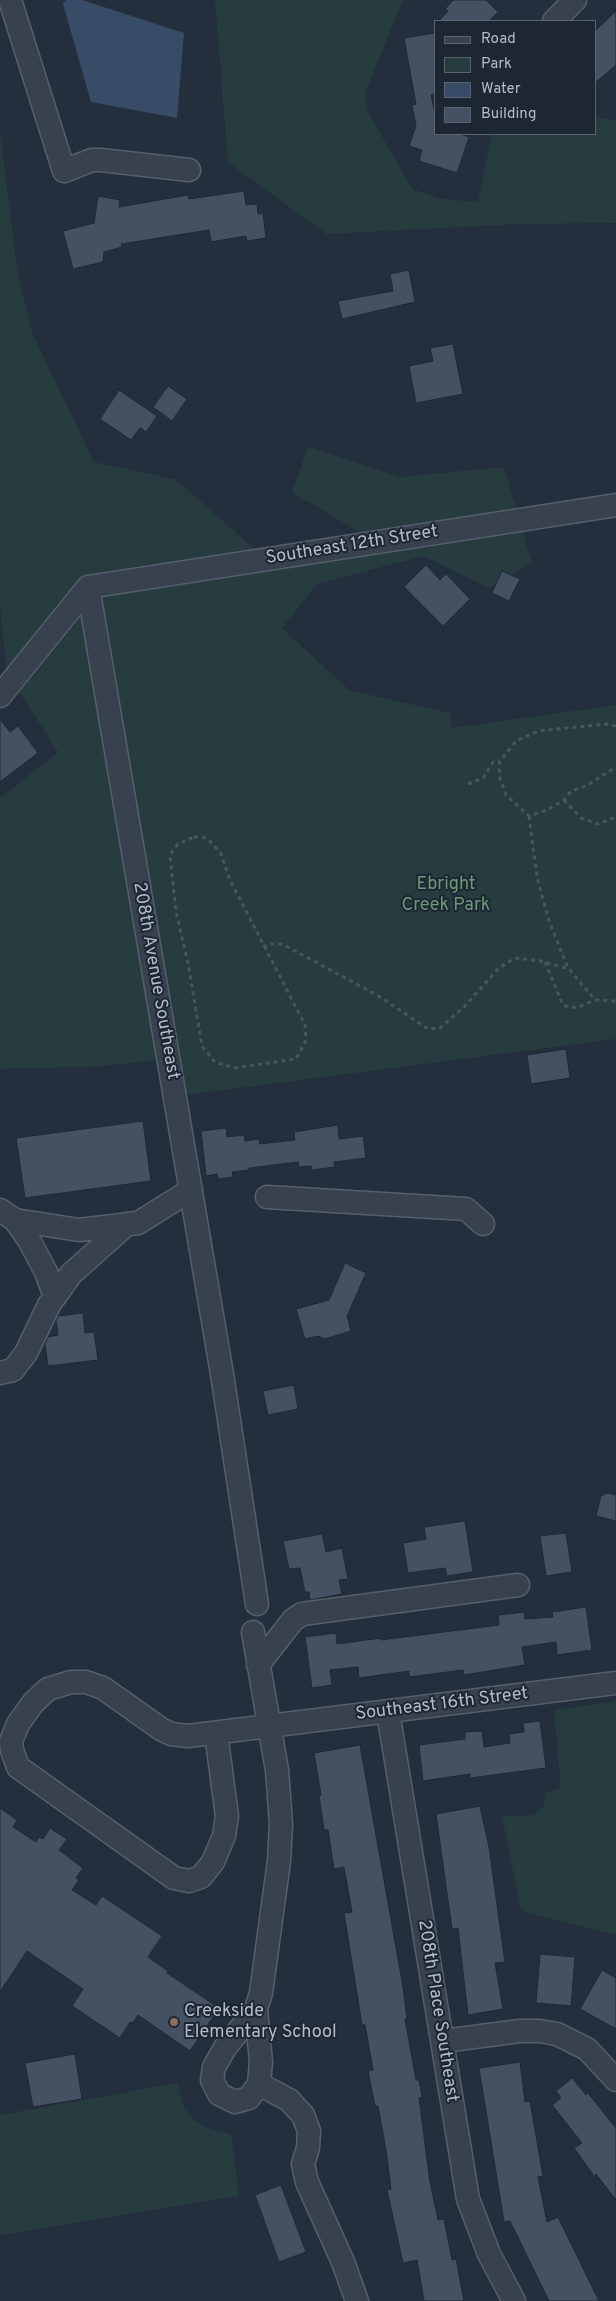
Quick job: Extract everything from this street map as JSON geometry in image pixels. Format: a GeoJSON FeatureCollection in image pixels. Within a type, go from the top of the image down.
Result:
{"type":"FeatureCollection","features":[{"type":"Feature","properties":{"kind":"street"},"geometry":{"type":"LineString","coordinates":[[10,0],[64,171],[92,160],[189,170]]}},
{"type":"Feature","properties":{"kind":"street"},"geometry":{"type":"LineString","coordinates":[[555,20],[575,0]]}},
{"type":"Feature","properties":{"kind":"street","name":"Southeast 12th Street"},"geometry":{"type":"LineString","coordinates":[[88,588],[616,505]]}},
{"type":"Feature","properties":{"kind":"street"},"geometry":{"type":"LineString","coordinates":[[0,696],[88,588]]}},
{"type":"Feature","properties":{"kind":"street","name":"208th Avenue Southeast"},"geometry":{"type":"LineString","coordinates":[[88,588],[222,1374],[257,1604]]}},
{"type":"Feature","properties":{"kind":"street"},"geometry":{"type":"LineString","coordinates":[[7,1215],[79,1230],[138,1223],[191,1190]]}},
{"type":"Feature","properties":{"kind":"street"},"geometry":{"type":"LineString","coordinates":[[267,1197],[466,1209],[483,1224]]}},
{"type":"Feature","properties":{"kind":"street"},"geometry":{"type":"LineString","coordinates":[[7,1215],[30,1240],[46,1272],[55,1296]]}},
{"type":"Feature","properties":{"kind":"street"},"geometry":{"type":"LineString","coordinates":[[0,1373],[13,1370],[26,1353],[55,1296],[71,1274],[127,1224]]}},
{"type":"Feature","properties":{"kind":"street"},"geometry":{"type":"LineString","coordinates":[[258,1664],[293,1620],[302,1614],[518,1585]]}},
{"type":"Feature","properties":{"kind":"street"},"geometry":{"type":"LineString","coordinates":[[253,1632],[277,1770],[281,1824],[274,1898],[261,1993],[256,2009],[225,2048],[214,2067],[212,2080],[219,2094],[235,2102],[249,2098],[259,2084],[261,2062],[256,2009]]}},
{"type":"Feature","properties":{"kind":"street","name":"Southeast 16th Street"},"geometry":{"type":"LineString","coordinates":[[8,1729],[48,1689],[71,1682],[86,1682],[103,1688],[172,1734],[188,1736],[616,1683]]}},
{"type":"Feature","properties":{"kind":"street","name":"208th Place Southeast"},"geometry":{"type":"LineString","coordinates":[[388,1712],[468,2199],[489,2254],[514,2301]]}},
{"type":"Feature","properties":{"kind":"street"},"geometry":{"type":"LineString","coordinates":[[8,1729],[18,1767],[174,1878],[189,1881],[201,1877],[207,1870],[213,1862],[224,1836],[227,1816],[216,1733]]}},
{"type":"Feature","properties":{"kind":"street"},"geometry":{"type":"LineString","coordinates":[[443,2041],[520,2031],[540,2031],[557,2034],[587,2049],[616,2080]]}},
{"type":"Feature","properties":{"kind":"street"},"geometry":{"type":"LineString","coordinates":[[259,2084],[289,2100],[303,2115],[309,2131],[308,2148],[303,2164],[307,2182],[343,2262],[357,2301]]}},
{"type":"Feature","properties":{"kind":"path"},"geometry":{"type":"LineString","coordinates":[[594,1000],[568,969],[549,921],[537,877],[529,816],[506,796],[500,778],[500,761],[516,741],[538,730],[606,724],[616,726]]}},
{"type":"Feature","properties":{"kind":"path"},"geometry":{"type":"LineString","coordinates":[[468,784],[483,778],[493,762],[500,761]]}},
{"type":"Feature","properties":{"kind":"path"},"geometry":{"type":"LineString","coordinates":[[529,816],[547,810],[564,800],[571,791],[586,786],[616,767]]}},
{"type":"Feature","properties":{"kind":"path"},"geometry":{"type":"LineString","coordinates":[[564,800],[581,818],[598,824],[616,818]]}},
{"type":"Feature","properties":{"kind":"path"},"geometry":{"type":"LineString","coordinates":[[194,837],[203,837],[211,842],[221,854],[230,880],[263,946],[305,1025],[306,1040],[296,1059],[234,1068],[215,1062],[202,1046],[188,963],[176,912],[170,855],[178,844],[194,837]]}},
{"type":"Feature","properties":{"kind":"path"},"geometry":{"type":"LineString","coordinates":[[263,946],[282,944],[390,1002],[428,1029],[440,1028],[464,1007],[499,968],[515,958],[545,962],[568,969]]}},
{"type":"Feature","properties":{"kind":"path"},"geometry":{"type":"LineString","coordinates":[[545,962],[563,1005],[571,1008],[594,1000],[616,1001]]}},
{"type":"Feature","properties":{"kind":"green space"},"geometry":{"type":"Polygon","coordinates":[[[215,0],[403,0],[365,93],[367,110],[412,189],[442,199],[478,202],[492,135],[596,135],[596,116],[616,121],[616,223],[519,224],[326,234],[228,162],[215,0]]]}},
{"type":"Feature","properties":{"kind":"green space","name":"Ebright Creek Park"},"geometry":{"type":"Polygon","coordinates":[[[0,132],[18,276],[33,335],[94,462],[175,479],[257,551],[364,535],[292,492],[308,447],[401,477],[504,467],[532,563],[489,588],[424,556],[317,584],[282,628],[349,690],[450,713],[452,728],[616,705],[616,1039],[185,1095],[175,1054],[150,1061],[90,1067],[0,1070],[0,797],[58,752],[7,673],[0,607],[0,132]]]}},
{"type":"Feature","properties":{"kind":"green space"},"geometry":{"type":"Polygon","coordinates":[[[616,1701],[616,1935],[521,1911],[502,1816],[533,1815],[544,1806],[545,1793],[561,1787],[554,1710],[616,1701]]]}},
{"type":"Feature","properties":{"kind":"green space"},"geometry":{"type":"Polygon","coordinates":[[[177,2083],[184,2108],[194,2120],[210,2129],[231,2134],[239,2196],[0,2235],[0,2115],[177,2083]]]}},
{"type":"Feature","properties":{"kind":"water"},"geometry":{"type":"Polygon","coordinates":[[[66,0],[82,0],[184,33],[177,118],[91,102],[63,4],[66,0]]]}},
{"type":"Feature","properties":{"kind":"building"},"geometry":{"type":"Polygon","coordinates":[[[453,0],[486,0],[498,12],[490,20],[440,20],[448,11],[445,9],[453,0]]]}},
{"type":"Feature","properties":{"kind":"building"},"geometry":{"type":"Polygon","coordinates":[[[616,11],[616,65],[596,82],[596,30],[616,11]]]}},
{"type":"Feature","properties":{"kind":"building"},"geometry":{"type":"Polygon","coordinates":[[[434,33],[434,94],[431,95],[434,109],[434,135],[463,135],[469,137],[457,173],[419,161],[422,150],[409,146],[416,126],[412,105],[416,104],[404,38],[434,33]]]}},
{"type":"Feature","properties":{"kind":"building"},"geometry":{"type":"Polygon","coordinates":[[[244,191],[246,205],[257,204],[258,214],[263,213],[266,238],[247,241],[246,236],[211,242],[209,230],[121,244],[122,247],[104,252],[103,262],[73,269],[63,231],[94,223],[98,196],[120,200],[119,207],[188,195],[189,199],[244,191]]]}},
{"type":"Feature","properties":{"kind":"building"},"geometry":{"type":"Polygon","coordinates":[[[409,270],[415,302],[342,319],[338,301],[393,291],[390,274],[409,270]]]}},
{"type":"Feature","properties":{"kind":"building"},"geometry":{"type":"Polygon","coordinates":[[[453,344],[463,394],[416,403],[409,366],[433,361],[430,348],[453,344]]]}},
{"type":"Feature","properties":{"kind":"building"},"geometry":{"type":"Polygon","coordinates":[[[168,386],[187,399],[172,421],[153,407],[168,386]]]}},
{"type":"Feature","properties":{"kind":"building"},"geometry":{"type":"Polygon","coordinates":[[[119,390],[157,416],[146,432],[140,428],[131,440],[100,419],[119,390]]]}},
{"type":"Feature","properties":{"kind":"building"},"geometry":{"type":"Polygon","coordinates":[[[426,565],[440,580],[446,574],[470,599],[443,626],[404,587],[426,565]]]}},
{"type":"Feature","properties":{"kind":"building"},"geometry":{"type":"Polygon","coordinates":[[[502,571],[520,579],[509,601],[492,593],[502,571]]]}},
{"type":"Feature","properties":{"kind":"building"},"geometry":{"type":"Polygon","coordinates":[[[0,719],[10,732],[18,726],[38,753],[0,782],[0,719]]]}},
{"type":"Feature","properties":{"kind":"building"},"geometry":{"type":"Polygon","coordinates":[[[566,1049],[570,1078],[531,1084],[527,1055],[566,1049]]]}},
{"type":"Feature","properties":{"kind":"building"},"geometry":{"type":"Polygon","coordinates":[[[143,1121],[151,1181],[25,1198],[16,1138],[143,1121]]]}},
{"type":"Feature","properties":{"kind":"building"},"geometry":{"type":"Polygon","coordinates":[[[338,1125],[339,1139],[363,1136],[366,1158],[334,1162],[335,1167],[312,1170],[311,1166],[299,1167],[298,1162],[249,1168],[249,1170],[232,1172],[233,1177],[218,1179],[217,1174],[206,1176],[201,1131],[226,1128],[227,1137],[244,1135],[245,1141],[259,1139],[260,1144],[295,1140],[294,1132],[338,1125]]]}},
{"type":"Feature","properties":{"kind":"building"},"geometry":{"type":"Polygon","coordinates":[[[345,1263],[366,1273],[347,1316],[351,1331],[325,1339],[318,1336],[305,1339],[296,1309],[329,1300],[345,1263]]]}},
{"type":"Feature","properties":{"kind":"building"},"geometry":{"type":"Polygon","coordinates":[[[83,1313],[85,1333],[94,1332],[98,1360],[48,1366],[45,1344],[48,1337],[58,1335],[56,1320],[58,1316],[83,1313]]]}},
{"type":"Feature","properties":{"kind":"building"},"geometry":{"type":"Polygon","coordinates":[[[294,1385],[298,1409],[268,1415],[263,1391],[294,1385]]]}},
{"type":"Feature","properties":{"kind":"building"},"geometry":{"type":"Polygon","coordinates":[[[607,1493],[616,1495],[616,1521],[596,1516],[601,1496],[607,1493]]]}},
{"type":"Feature","properties":{"kind":"building"},"geometry":{"type":"Polygon","coordinates":[[[465,1521],[473,1572],[447,1576],[445,1568],[408,1573],[403,1543],[426,1539],[424,1527],[465,1521]]]}},
{"type":"Feature","properties":{"kind":"building"},"geometry":{"type":"Polygon","coordinates":[[[566,1533],[572,1572],[546,1576],[540,1536],[566,1533]]]}},
{"type":"Feature","properties":{"kind":"building"},"geometry":{"type":"Polygon","coordinates":[[[322,1534],[326,1552],[342,1548],[348,1579],[339,1580],[342,1594],[310,1600],[309,1592],[305,1592],[300,1568],[289,1569],[283,1541],[322,1534]]]}},
{"type":"Feature","properties":{"kind":"building"},"geometry":{"type":"Polygon","coordinates":[[[586,1607],[592,1650],[557,1655],[556,1642],[522,1647],[525,1665],[464,1675],[463,1670],[409,1677],[409,1671],[359,1678],[358,1667],[330,1670],[332,1685],[312,1688],[305,1637],[336,1633],[337,1644],[381,1638],[381,1640],[499,1625],[498,1615],[524,1612],[525,1619],[553,1617],[552,1612],[586,1607]]]}},
{"type":"Feature","properties":{"kind":"building"},"geometry":{"type":"Polygon","coordinates":[[[540,1721],[546,1768],[470,1778],[470,1774],[423,1781],[419,1745],[465,1739],[465,1732],[482,1731],[484,1747],[510,1743],[509,1734],[524,1732],[523,1723],[540,1721]]]}},
{"type":"Feature","properties":{"kind":"building"},"geometry":{"type":"Polygon","coordinates":[[[360,1745],[403,1987],[407,2019],[405,2019],[416,2080],[419,2080],[422,2097],[419,2098],[430,2182],[438,2220],[444,2219],[452,2260],[456,2259],[464,2301],[424,2301],[417,2260],[403,2263],[387,2190],[391,2189],[386,2150],[378,2106],[375,2106],[368,2071],[373,2070],[365,2025],[362,2025],[344,1913],[352,1912],[344,1867],[334,1869],[328,1830],[324,1830],[319,1795],[321,1795],[314,1753],[360,1745]]]}},
{"type":"Feature","properties":{"kind":"building"},"geometry":{"type":"Polygon","coordinates":[[[480,1806],[489,1847],[505,1962],[495,1963],[503,2009],[468,2015],[458,1928],[452,1929],[436,1814],[480,1806]]]}},
{"type":"Feature","properties":{"kind":"building"},"geometry":{"type":"Polygon","coordinates":[[[0,1808],[17,1820],[13,1827],[36,1842],[39,1837],[43,1839],[50,1828],[67,1839],[59,1850],[83,1868],[76,1878],[79,1880],[72,1890],[96,1905],[102,1896],[162,1936],[148,1957],[168,1971],[167,1973],[219,2008],[190,2051],[138,2015],[133,2023],[130,2022],[120,2038],[72,2006],[83,1989],[27,1951],[0,1992],[0,1808]]]}},
{"type":"Feature","properties":{"kind":"building"},"geometry":{"type":"Polygon","coordinates":[[[540,1954],[575,1957],[571,2006],[536,2003],[540,1954]]]}},
{"type":"Feature","properties":{"kind":"building"},"geometry":{"type":"Polygon","coordinates":[[[602,1970],[616,1978],[616,2029],[580,2009],[602,1970]]]}},
{"type":"Feature","properties":{"kind":"building"},"geometry":{"type":"Polygon","coordinates":[[[75,2054],[82,2099],[33,2107],[25,2063],[75,2054]]]}},
{"type":"Feature","properties":{"kind":"building"},"geometry":{"type":"Polygon","coordinates":[[[520,2062],[525,2102],[530,2101],[543,2176],[538,2177],[547,2222],[558,2217],[599,2301],[549,2301],[510,2221],[504,2222],[479,2068],[520,2062]]]}},
{"type":"Feature","properties":{"kind":"building"},"geometry":{"type":"Polygon","coordinates":[[[572,2078],[586,2095],[588,2093],[616,2128],[616,2200],[596,2174],[594,2176],[574,2148],[582,2143],[552,2105],[561,2098],[556,2091],[572,2078]]]}},
{"type":"Feature","properties":{"kind":"building"},"geometry":{"type":"Polygon","coordinates":[[[281,2185],[306,2252],[279,2262],[255,2195],[281,2185]]]}},
{"type":"Feature","properties":{"kind":"place","name":"Creekside Elementary School"},"geometry":{"type":"Point","coordinates":[174,2022]}}]}
